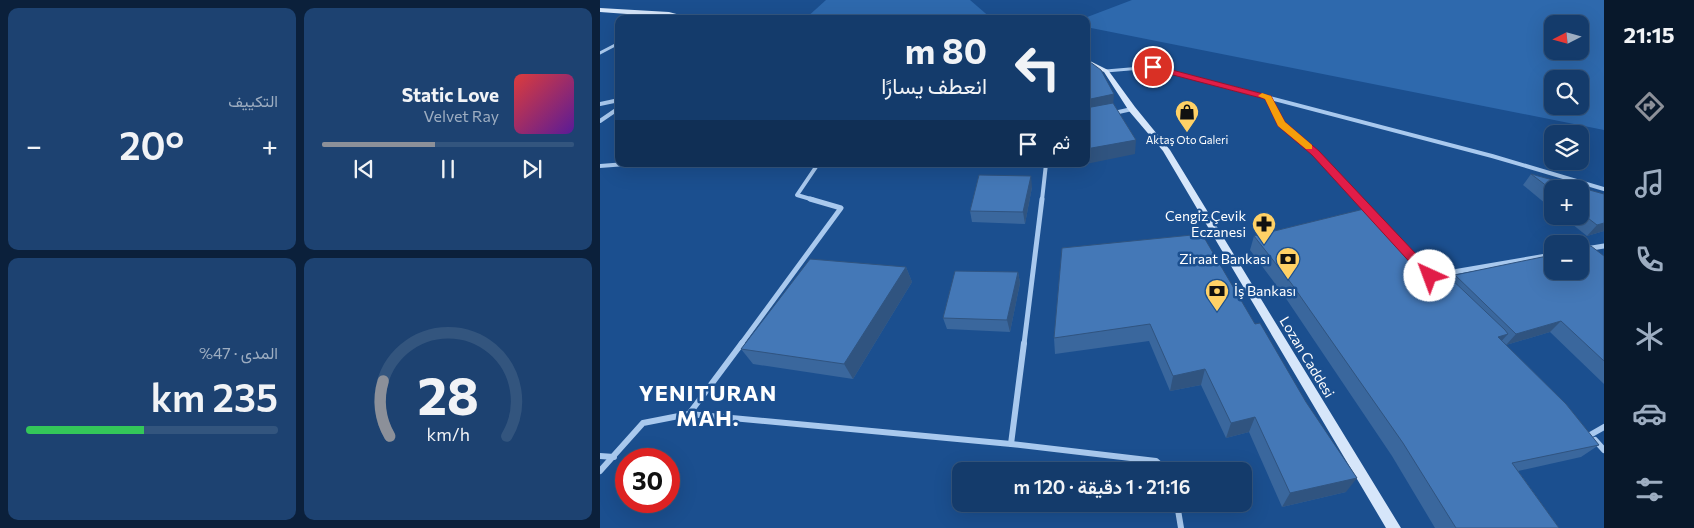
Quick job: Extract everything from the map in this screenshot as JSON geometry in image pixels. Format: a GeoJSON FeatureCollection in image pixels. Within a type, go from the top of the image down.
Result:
{"type":"FeatureCollection","features":[{"type":"Feature","properties":{"kind":"main road"},"geometry":{"type":"LineString","coordinates":[[600,10],[673,15]]}},
{"type":"Feature","properties":{"kind":"main road","name":"Lozan Caddesi"},"geometry":{"type":"LineString","coordinates":[[1090,63],[1106,71],[1132,109],[1166,150],[1394,528]]}},
{"type":"Feature","properties":{"kind":"street"},"geometry":{"type":"LineString","coordinates":[[600,53],[615,44]]}},
{"type":"Feature","properties":{"kind":"street"},"geometry":{"type":"LineString","coordinates":[[1106,71],[1153,67],[1492,156],[1604,189]]}},
{"type":"Feature","properties":{"kind":"street"},"geometry":{"type":"LineString","coordinates":[[1268,97],[1281,124],[1316,153],[1376,218]]}},
{"type":"Feature","properties":{"kind":"street"},"geometry":{"type":"LineString","coordinates":[[600,104],[615,101]]}},
{"type":"Feature","properties":{"kind":"street"},"geometry":{"type":"LineString","coordinates":[[1104,115],[1132,109]]}},
{"type":"Feature","properties":{"kind":"street"},"geometry":{"type":"LineString","coordinates":[[600,121],[615,111]]}},
{"type":"Feature","properties":{"kind":"street"},"geometry":{"type":"LineString","coordinates":[[600,166],[615,165]]}},
{"type":"Feature","properties":{"kind":"street"},"geometry":{"type":"LineString","coordinates":[[689,414],[841,208],[797,195],[816,167]]}},
{"type":"Feature","properties":{"kind":"street"},"geometry":{"type":"LineString","coordinates":[[1011,444],[1046,167]]}},
{"type":"Feature","properties":{"kind":"street"},"geometry":{"type":"LineString","coordinates":[[1589,248],[1604,246]]}},
{"type":"Feature","properties":{"kind":"street"},"geometry":{"type":"LineString","coordinates":[[1403,247],[1444,290]]}},
{"type":"Feature","properties":{"kind":"street"},"geometry":{"type":"LineString","coordinates":[[1430,276],[1544,256]]}},
{"type":"Feature","properties":{"kind":"street"},"geometry":{"type":"LineString","coordinates":[[600,471],[643,423],[689,414],[1011,444],[1157,462]]}},
{"type":"Feature","properties":{"kind":"street"},"geometry":{"type":"LineString","coordinates":[[1590,435],[1604,427]]}},
{"type":"Feature","properties":{"kind":"street"},"geometry":{"type":"LineString","coordinates":[[1583,428],[1604,450]]}},
{"type":"Feature","properties":{"kind":"street"},"geometry":{"type":"LineString","coordinates":[[600,456],[614,456]]}},
{"type":"Feature","properties":{"kind":"street"},"geometry":{"type":"LineString","coordinates":[[1178,512],[1181,528]]}},
{"type":"Feature","properties":{"kind":"shaded area"},"geometry":{"type":"Polygon","coordinates":[[[826,0],[970,0],[987,15],[809,15],[826,0]]]}},
{"type":"Feature","properties":{"kind":"shaded area"},"geometry":{"type":"Polygon","coordinates":[[[1132,0],[1604,0],[1604,130],[1589,127],[1589,125],[1579,125],[1090,28],[1090,16],[1132,0]]]}},
{"type":"Feature","properties":{"kind":"building"},"geometry":{"type":"Polygon","coordinates":[[[1090,62],[1101,70],[1114,94],[1090,99],[1090,62]]]}},
{"type":"Feature","properties":{"kind":"building"},"geometry":{"type":"Polygon","coordinates":[[[1113,103],[1136,140],[1090,148],[1090,107],[1113,103]]]}},
{"type":"Feature","properties":{"kind":"building"},"geometry":{"type":"Polygon","coordinates":[[[1531,174],[1553,180],[1544,180],[1544,184],[1531,174]]]}},
{"type":"Feature","properties":{"kind":"building"},"geometry":{"type":"Polygon","coordinates":[[[979,175],[1031,176],[1023,212],[970,211],[979,175]]]}},
{"type":"Feature","properties":{"kind":"building"},"geometry":{"type":"Polygon","coordinates":[[[1589,190],[1604,194],[1604,223],[1597,225],[1589,219],[1589,190]]]}},
{"type":"Feature","properties":{"kind":"building"},"geometry":{"type":"Polygon","coordinates":[[[1368,208],[1431,278],[1447,275],[1505,330],[1508,334],[1498,337],[1566,404],[1599,445],[1512,463],[1559,528],[1456,528],[1403,443],[1291,283],[1254,236],[1368,208]]]}},
{"type":"Feature","properties":{"kind":"building"},"geometry":{"type":"Polygon","coordinates":[[[1202,234],[1255,324],[1260,323],[1306,402],[1357,478],[1290,493],[1255,417],[1231,423],[1205,369],[1173,376],[1150,324],[1054,338],[1062,248],[1202,234]]]}},
{"type":"Feature","properties":{"kind":"building"},"geometry":{"type":"Polygon","coordinates":[[[1591,246],[1604,256],[1604,361],[1561,321],[1516,334],[1455,275],[1544,257],[1544,280],[1589,280],[1589,247],[1591,246]]]}},
{"type":"Feature","properties":{"kind":"building"},"geometry":{"type":"Polygon","coordinates":[[[810,259],[906,267],[844,364],[741,349],[810,259]]]}},
{"type":"Feature","properties":{"kind":"building"},"geometry":{"type":"Polygon","coordinates":[[[955,271],[1018,272],[1007,320],[943,318],[955,271]]]}},
{"type":"Feature","properties":{"kind":"slow traffic"},"geometry":{"type":"LineString","coordinates":[[1262,96],[1268,97],[1281,124],[1309,147]]}},
{"type":"Feature","properties":{"kind":"place","name":"Aktaş Oto Galeri"},"geometry":{"type":"Point","coordinates":[1187,133]}},
{"type":"Feature","properties":{"kind":"place","name":"Cengiz Çevik Eczanesi"},"geometry":{"type":"Point","coordinates":[1264,245]}},
{"type":"Feature","properties":{"kind":"place","name":"Ziraat Bankası"},"geometry":{"type":"Point","coordinates":[1288,280]}},
{"type":"Feature","properties":{"kind":"place","name":"İş Bankası"},"geometry":{"type":"Point","coordinates":[1217,312]}},
{"type":"Feature","properties":{"kind":"district","name":"YENITURAN MAH."},"geometry":{"type":"Point","coordinates":[708,406]}},
{"type":"Feature","properties":{"kind":"route"},"geometry":{"type":"LineString","coordinates":[[1153,67],[1268,97],[1281,124],[1316,153],[1430,276]]}}]}
